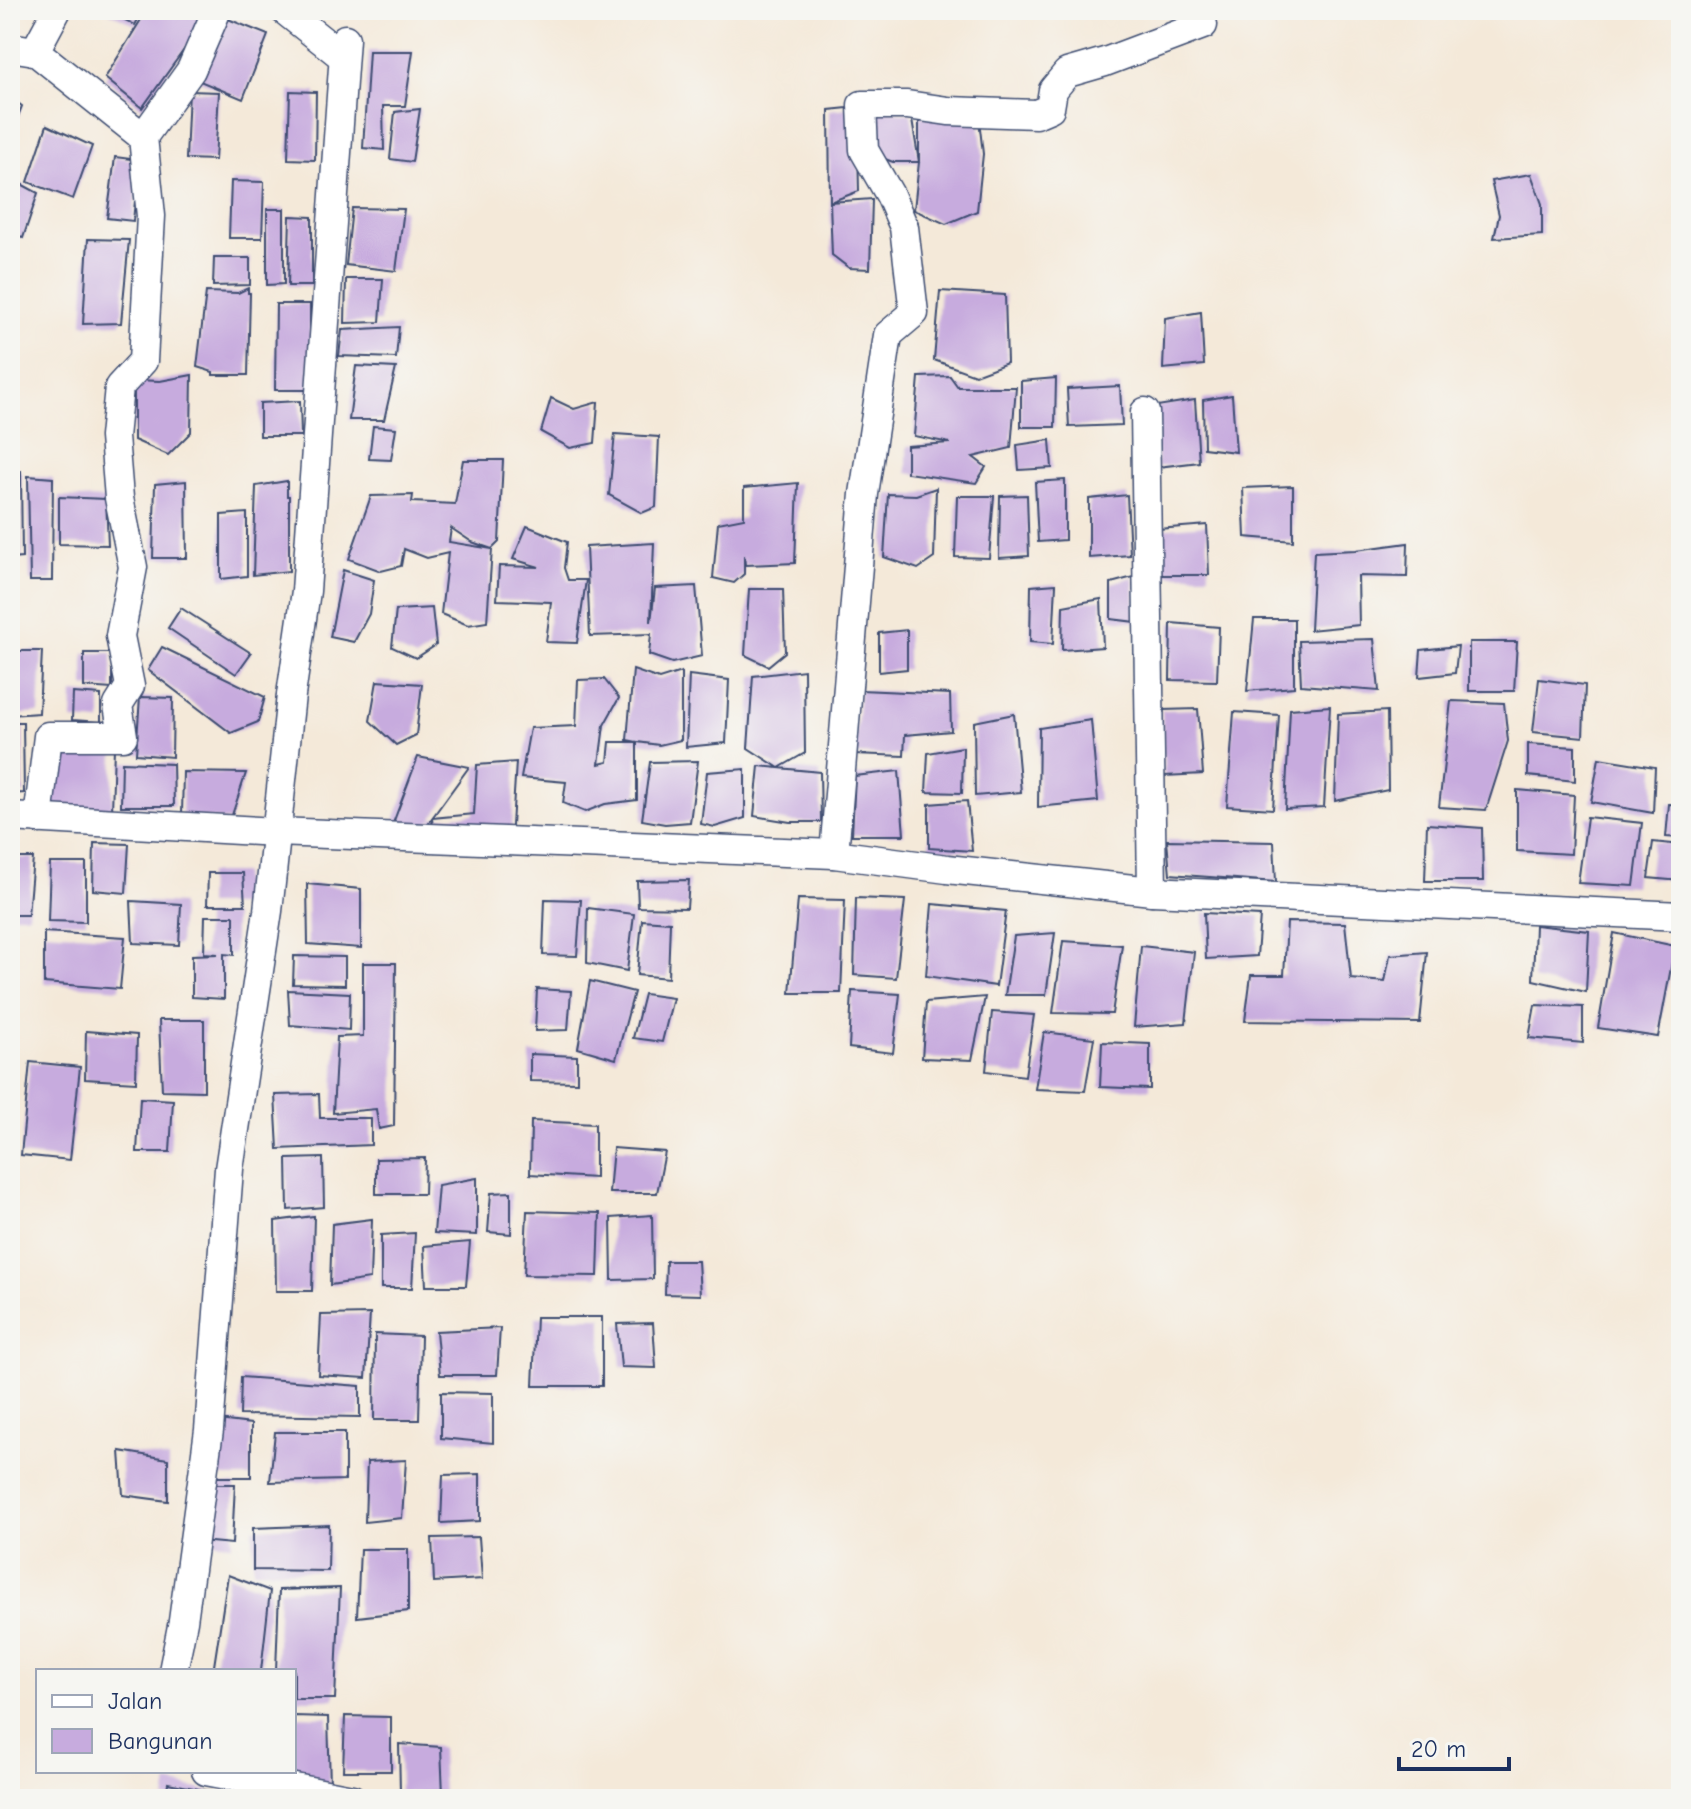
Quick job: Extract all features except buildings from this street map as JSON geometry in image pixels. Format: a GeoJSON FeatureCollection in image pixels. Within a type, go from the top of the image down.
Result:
{"type":"FeatureCollection","features":[{"type":"Feature","properties":{"kind":"street"},"geometry":{"type":"LineString","coordinates":[[57,10],[23,49],[143,137]]}},
{"type":"Feature","properties":{"kind":"street"},"geometry":{"type":"LineString","coordinates":[[38,819],[48,736],[123,736],[118,705],[130,686],[120,636],[133,567],[119,498],[114,437],[119,387],[143,361],[151,216],[143,137],[191,70],[217,10]]}},
{"type":"Feature","properties":{"kind":"street"},"geometry":{"type":"LineString","coordinates":[[173,1669],[183,1621],[209,1430],[229,1169],[268,911],[291,695],[306,591],[344,48],[284,10]]}},
{"type":"Feature","properties":{"kind":"street"},"geometry":{"type":"LineString","coordinates":[[834,854],[864,494],[888,335],[914,313],[904,227],[864,150],[862,105],[1036,114],[1050,108],[1053,90],[1067,73],[1203,25],[1198,10]]}},
{"type":"Feature","properties":{"kind":"street"},"geometry":{"type":"LineString","coordinates":[[1145,412],[1152,891]]}},
{"type":"Feature","properties":{"kind":"street"},"geometry":{"type":"LineString","coordinates":[[10,817],[276,832],[834,854],[1152,891],[1681,916]]}},
{"type":"Feature","properties":{"kind":"street"},"geometry":{"type":"LineString","coordinates":[[216,1773],[352,1799]]}}]}
